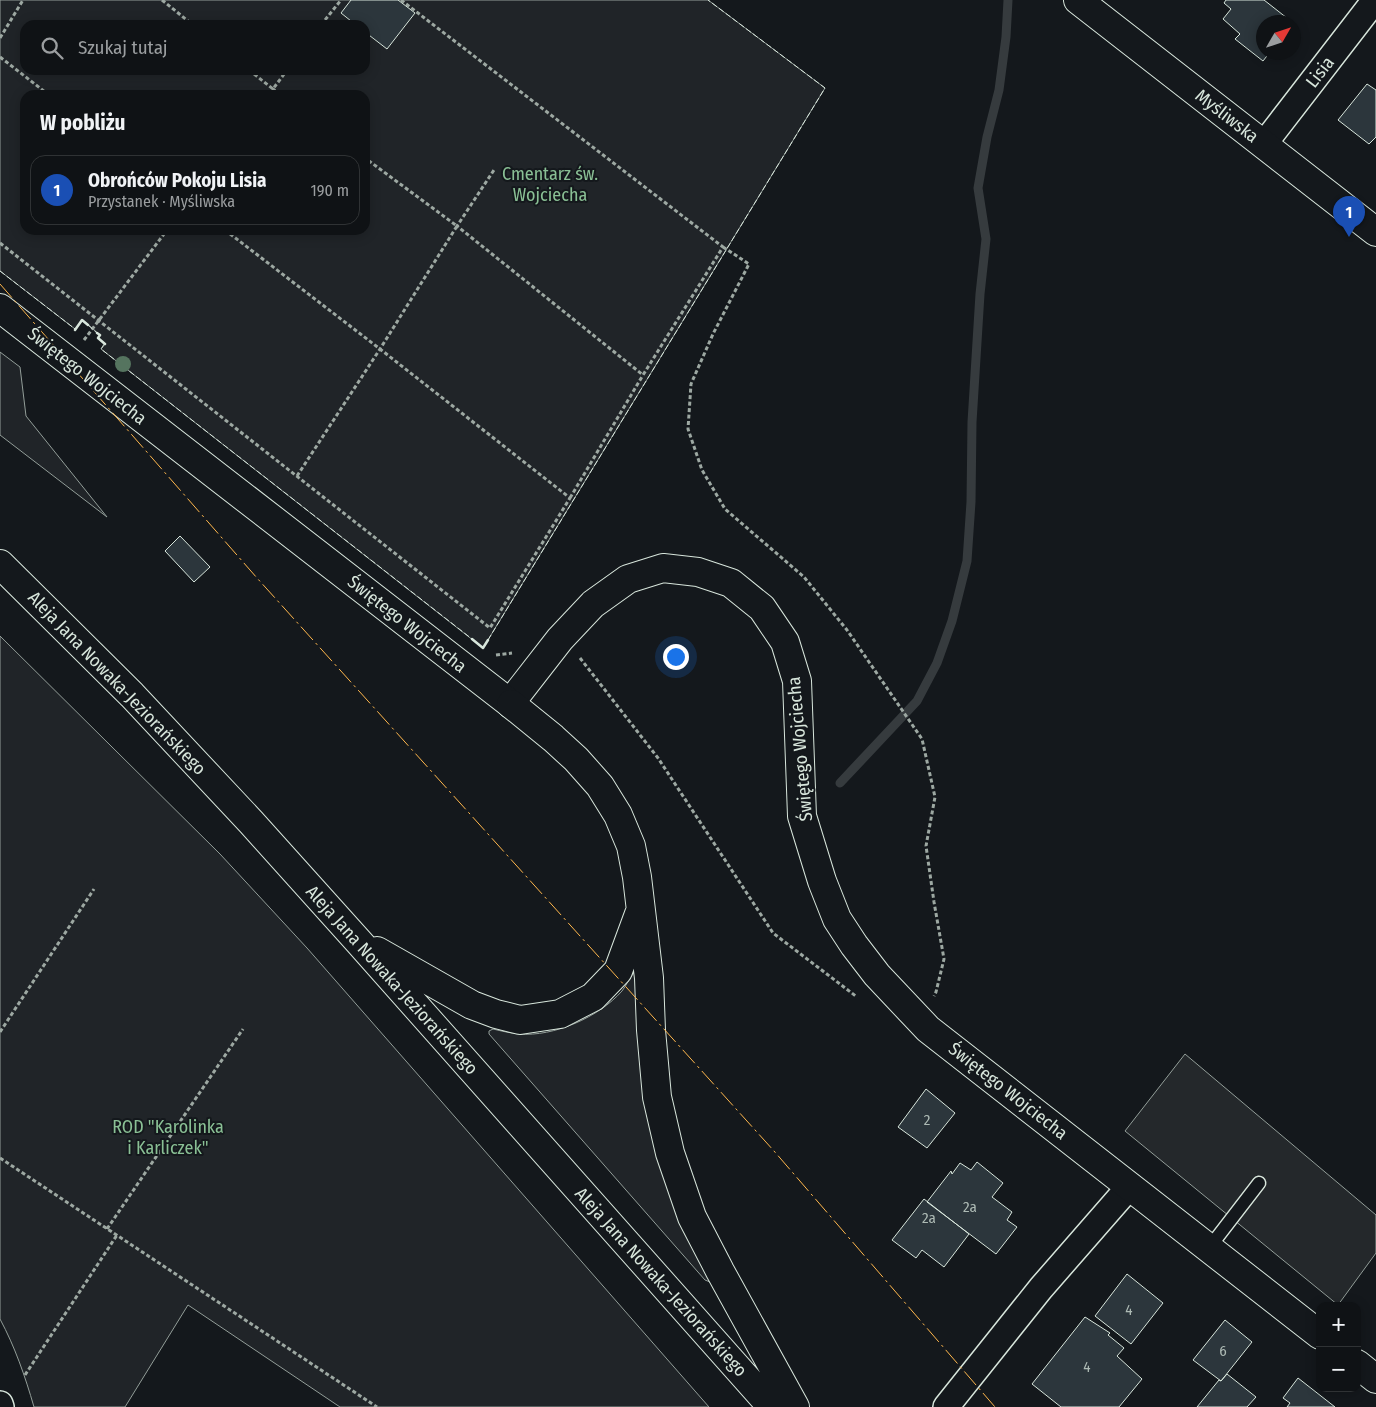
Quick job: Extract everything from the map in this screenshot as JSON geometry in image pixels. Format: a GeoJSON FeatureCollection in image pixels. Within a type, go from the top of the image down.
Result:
{"type":"FeatureCollection","features":[{"type":"Feature","properties":{"kind":"main road","name":"Myśliwska"},"geometry":{"type":"LineString","coordinates":[[1078,0],[1376,232]]}},
{"type":"Feature","properties":{"kind":"main road","name":"Świętego Wojciecha"},"geometry":{"type":"LineString","coordinates":[[0,308],[511,704],[560,639],[593,604],[628,579],[663,568],[698,572],[731,583],[762,608],[785,642],[797,681],[802,816],[822,881],[837,919],[877,975],[928,1029],[1316,1332]]}},
{"type":"Feature","properties":{"kind":"main road","name":"Aleja Jana Nowaka-Jeziorańskiego"},"geometry":{"type":"LineString","coordinates":[[0,564],[132,695],[251,822],[772,1407]]}},
{"type":"Feature","properties":{"kind":"main road"},"geometry":{"type":"LineString","coordinates":[[511,704],[576,759],[600,786],[618,815],[631,846],[637,877],[649,978],[657,1098],[670,1153],[692,1217],[795,1407]]}},
{"type":"Feature","properties":{"kind":"main road"},"geometry":{"type":"LineString","coordinates":[[358,940],[472,1004],[496,1014],[520,1020],[560,1014],[593,997],[618,971],[641,910]]}},
{"type":"Feature","properties":{"kind":"main road"},"geometry":{"type":"LineString","coordinates":[[1361,1367],[1376,1379]]}},
{"type":"Feature","properties":{"kind":"street","name":"Lisia"},"geometry":{"type":"LineString","coordinates":[[1264,144],[1375,0]]}},
{"type":"Feature","properties":{"kind":"street"},"geometry":{"type":"LineString","coordinates":[[946,1407],[1040,1288],[1130,1186]]}},
{"type":"Feature","properties":{"kind":"lane"},"geometry":{"type":"LineString","coordinates":[[1209,1248],[1259,1183]]}},
{"type":"Feature","properties":{"kind":"path"},"geometry":{"type":"LineString","coordinates":[[0,38],[23,0]]}},
{"type":"Feature","properties":{"kind":"path"},"geometry":{"type":"LineString","coordinates":[[162,0],[187,20]]}},
{"type":"Feature","properties":{"kind":"path"},"geometry":{"type":"LineString","coordinates":[[325,20],[340,0]]}},
{"type":"Feature","properties":{"kind":"path"},"geometry":{"type":"LineString","coordinates":[[401,0],[725,248],[749,264],[713,334],[691,384],[688,430],[702,470],[725,509],[804,577],[847,630],[922,739],[935,797],[926,846],[944,959],[936,992],[919,1019]]}},
{"type":"Feature","properties":{"kind":"path"},"geometry":{"type":"LineString","coordinates":[[0,57],[20,73]]}},
{"type":"Feature","properties":{"kind":"path"},"geometry":{"type":"LineString","coordinates":[[23,75],[43,90]]}},
{"type":"Feature","properties":{"kind":"path"},"geometry":{"type":"LineString","coordinates":[[255,75],[272,89],[283,75]]}},
{"type":"Feature","properties":{"kind":"path"},"geometry":{"type":"LineString","coordinates":[[370,162],[457,226],[644,375]]}},
{"type":"Feature","properties":{"kind":"path"},"geometry":{"type":"LineString","coordinates":[[297,476],[494,170]]}},
{"type":"Feature","properties":{"kind":"path"},"geometry":{"type":"LineString","coordinates":[[80,345],[163,235]]}},
{"type":"Feature","properties":{"kind":"path"},"geometry":{"type":"LineString","coordinates":[[232,235],[570,498]]}},
{"type":"Feature","properties":{"kind":"path"},"geometry":{"type":"LineString","coordinates":[[0,242],[490,628],[644,375],[725,248]]}},
{"type":"Feature","properties":{"kind":"path"},"geometry":{"type":"LineString","coordinates":[[580,658],[658,758],[773,932],[863,1002]]}},
{"type":"Feature","properties":{"kind":"path"},"geometry":{"type":"LineString","coordinates":[[0,1032],[94,889]]}},
{"type":"Feature","properties":{"kind":"path"},"geometry":{"type":"LineString","coordinates":[[107,1228],[243,1029]]}},
{"type":"Feature","properties":{"kind":"path"},"geometry":{"type":"LineString","coordinates":[[0,1158],[377,1407]]}},
{"type":"Feature","properties":{"kind":"path"},"geometry":{"type":"LineString","coordinates":[[25,1375],[117,1235]]}},
{"type":"Feature","properties":{"kind":"green space","name":"Cmentarz św. Wojciecha"},"geometry":{"type":"Polygon","coordinates":[[[0,0],[708,0],[825,88],[483,648],[101,349],[104,344],[98,338],[100,335],[83,320],[75,329],[0,271],[0,0]]]}},
{"type":"Feature","properties":{"kind":"green space"},"geometry":{"type":"Polygon","coordinates":[[[0,352],[20,367],[26,416],[107,517],[0,435],[0,352]]]}},
{"type":"Feature","properties":{"kind":"green space","name":"ROD \"Karolinka i Karliczek\""},"geometry":{"type":"Polygon","coordinates":[[[0,636],[220,854],[307,948],[709,1407],[340,1407],[188,1305],[125,1407],[34,1407],[19,1362],[0,1319],[0,636]]]}},
{"type":"Feature","properties":{"kind":"green space"},"geometry":{"type":"Polygon","coordinates":[[[635,972],[713,1279],[710,1282],[705,1280],[489,1034],[489,1031],[493,1029],[516,1034],[533,1034],[561,1029],[589,1017],[601,1009],[622,991],[635,972]]]}},
{"type":"Feature","properties":{"kind":"shaded area"},"geometry":{"type":"Polygon","coordinates":[[[1185,1054],[1376,1215],[1376,1253],[1340,1302],[1334,1302],[1125,1131],[1185,1054]]]}},
{"type":"Feature","properties":{"kind":"building"},"geometry":{"type":"Polygon","coordinates":[[[351,0],[398,0],[415,13],[387,49],[370,36],[370,20],[350,20],[341,13],[351,0]]]}},
{"type":"Feature","properties":{"kind":"building"},"geometry":{"type":"Polygon","coordinates":[[[1226,0],[1264,0],[1283,15],[1256,15],[1256,56],[1235,39],[1240,34],[1223,19],[1231,9],[1224,3],[1226,0]]]}},
{"type":"Feature","properties":{"kind":"building"},"geometry":{"type":"Polygon","coordinates":[[[1367,84],[1376,90],[1376,137],[1369,144],[1338,120],[1367,84]]]}},
{"type":"Feature","properties":{"kind":"building"},"geometry":{"type":"Polygon","coordinates":[[[180,536],[210,567],[194,582],[165,551],[180,536]]]}},
{"type":"Feature","properties":{"kind":"building"},"geometry":{"type":"Polygon","coordinates":[[[926,1089],[955,1113],[927,1148],[898,1127],[926,1089]]]}},
{"type":"Feature","properties":{"kind":"building"},"geometry":{"type":"Polygon","coordinates":[[[977,1162],[1003,1183],[992,1197],[1012,1212],[1007,1220],[1017,1227],[996,1254],[927,1202],[951,1171],[952,1174],[960,1163],[971,1170],[977,1162]]]}},
{"type":"Feature","properties":{"kind":"building"},"geometry":{"type":"Polygon","coordinates":[[[924,1199],[969,1234],[944,1267],[922,1250],[916,1258],[892,1240],[924,1199]]]}},
{"type":"Feature","properties":{"kind":"building"},"geometry":{"type":"Polygon","coordinates":[[[1127,1274],[1163,1303],[1131,1344],[1095,1316],[1127,1274]]]}},
{"type":"Feature","properties":{"kind":"building"},"geometry":{"type":"Polygon","coordinates":[[[1085,1317],[1110,1333],[1108,1335],[1124,1348],[1117,1356],[1142,1379],[1119,1407],[1061,1407],[1032,1384],[1085,1317]]]}},
{"type":"Feature","properties":{"kind":"building"},"geometry":{"type":"Polygon","coordinates":[[[1225,1320],[1252,1342],[1221,1381],[1193,1360],[1225,1320]]]}},
{"type":"Feature","properties":{"kind":"building"},"geometry":{"type":"Polygon","coordinates":[[[1227,1374],[1256,1397],[1247,1407],[1197,1407],[1219,1380],[1221,1381],[1227,1374]]]}},
{"type":"Feature","properties":{"kind":"building"},"geometry":{"type":"Polygon","coordinates":[[[1298,1378],[1335,1407],[1287,1407],[1290,1403],[1283,1398],[1298,1378]]]}},
{"type":"Feature","properties":{"kind":"waterway"},"geometry":{"type":"LineString","coordinates":[[840,783],[917,701],[937,663],[952,621],[967,561],[971,502],[972,422],[980,294],[986,239],[978,188],[987,137],[999,90],[1006,37],[1008,0]]}},
{"type":"Feature","properties":{"kind":"fence"},"geometry":{"type":"LineString","coordinates":[[488,640],[825,88],[708,0]]}},
{"type":"Feature","properties":{"kind":"fence"},"geometry":{"type":"LineString","coordinates":[[0,271],[75,329]]}},
{"type":"Feature","properties":{"kind":"fence"},"geometry":{"type":"LineString","coordinates":[[88,325],[97,333]]}},
{"type":"Feature","properties":{"kind":"fence"},"geometry":{"type":"LineString","coordinates":[[105,344],[101,349],[472,639]]}},
{"type":"Feature","properties":{"kind":"wall"},"geometry":{"type":"LineString","coordinates":[[75,330],[82,320],[88,325]]}},
{"type":"Feature","properties":{"kind":"wall"},"geometry":{"type":"LineString","coordinates":[[97,333],[100,335],[98,338],[105,344]]}},
{"type":"Feature","properties":{"kind":"wall"},"geometry":{"type":"LineString","coordinates":[[472,639],[483,648],[488,640]]}},
{"type":"Feature","properties":{"kind":"power"},"geometry":{"type":"LineString","coordinates":[[0,284],[257,578],[774,1151],[995,1407]]}},
{"type":"Feature","properties":{"kind":"place","name":"Obrońców Pokoju Lisia"},"geometry":{"type":"Point","coordinates":[1349,237]}}]}
